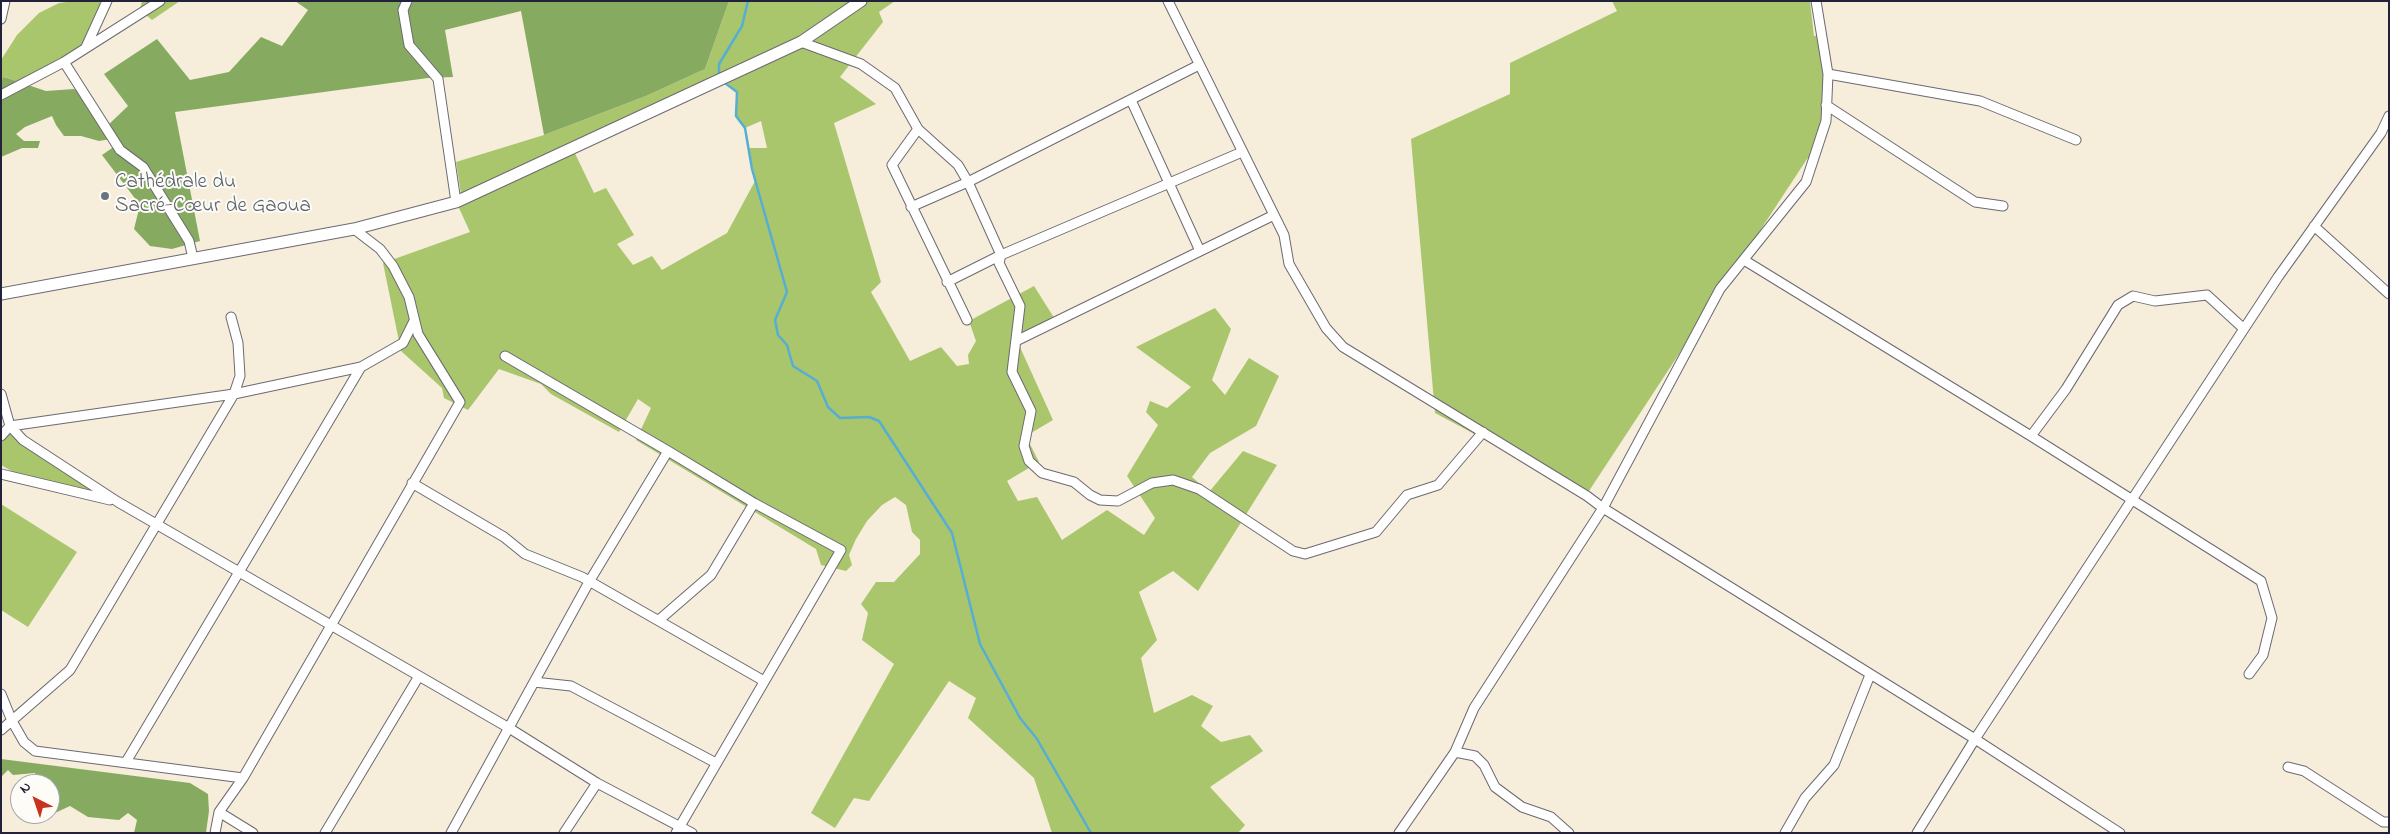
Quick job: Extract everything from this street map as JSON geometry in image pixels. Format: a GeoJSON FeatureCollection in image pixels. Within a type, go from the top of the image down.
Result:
{"type":"FeatureCollection","features":[{"type":"Feature","properties":{"kind":"main road"},"geometry":{"type":"LineString","coordinates":[[1,294],[354,229],[456,202],[801,42],[861,1]]}},
{"type":"Feature","properties":{"kind":"street"},"geometry":{"type":"LineString","coordinates":[[1,19],[5,1]]}},
{"type":"Feature","properties":{"kind":"street"},"geometry":{"type":"LineString","coordinates":[[86,48],[107,1]]}},
{"type":"Feature","properties":{"kind":"street"},"geometry":{"type":"LineString","coordinates":[[1,95],[64,62],[160,1]]}},
{"type":"Feature","properties":{"kind":"street"},"geometry":{"type":"LineString","coordinates":[[407,1],[403,10],[409,45],[438,79],[456,202]]}},
{"type":"Feature","properties":{"kind":"street"},"geometry":{"type":"LineString","coordinates":[[1168,1],[1284,235],[1289,264],[1326,328],[1344,347],[1587,496],[1603,508],[1975,740],[2120,833]]}},
{"type":"Feature","properties":{"kind":"street"},"geometry":{"type":"LineString","coordinates":[[1400,833],[1455,752],[1474,708],[1603,508],[1720,289],[1806,182],[1826,121],[1828,74],[1816,1]]}},
{"type":"Feature","properties":{"kind":"street"},"geometry":{"type":"LineString","coordinates":[[801,42],[861,64],[895,88],[918,129],[958,164],[1001,255],[999,263],[1020,306],[1012,372],[1031,412],[1024,446],[1029,461],[1042,473],[1074,482],[1090,495],[1100,500],[1118,501],[1152,484],[1173,480],[1199,489],[1293,551],[1304,554],[1376,532],[1407,495],[1438,485],[1482,432]]}},
{"type":"Feature","properties":{"kind":"street"},"geometry":{"type":"LineString","coordinates":[[64,62],[120,150],[143,167],[190,241],[193,258]]}},
{"type":"Feature","properties":{"kind":"street"},"geometry":{"type":"LineString","coordinates":[[912,207],[968,182],[1200,66]]}},
{"type":"Feature","properties":{"kind":"street"},"geometry":{"type":"LineString","coordinates":[[1828,74],[1980,101],[2076,140]]}},
{"type":"Feature","properties":{"kind":"street"},"geometry":{"type":"LineString","coordinates":[[1131,100],[1200,251]]}},
{"type":"Feature","properties":{"kind":"street"},"geometry":{"type":"LineString","coordinates":[[1826,105],[1975,202],[2003,206]]}},
{"type":"Feature","properties":{"kind":"street"},"geometry":{"type":"LineString","coordinates":[[1917,833],[1975,740],[2244,328],[2381,133],[2389,116]]}},
{"type":"Feature","properties":{"kind":"street"},"geometry":{"type":"LineString","coordinates":[[918,129],[892,165],[967,320]]}},
{"type":"Feature","properties":{"kind":"street"},"geometry":{"type":"LineString","coordinates":[[947,282],[1001,255],[1242,152]]}},
{"type":"Feature","properties":{"kind":"street"},"geometry":{"type":"LineString","coordinates":[[1016,341],[1274,215]]}},
{"type":"Feature","properties":{"kind":"street"},"geometry":{"type":"LineString","coordinates":[[2314,226],[2389,294]]}},
{"type":"Feature","properties":{"kind":"street"},"geometry":{"type":"LineString","coordinates":[[215,833],[219,812],[243,778],[330,624],[460,402],[418,334],[409,297],[393,266],[380,250],[354,229]]}},
{"type":"Feature","properties":{"kind":"street"},"geometry":{"type":"LineString","coordinates":[[1744,260],[2031,436],[2261,582],[2272,618],[2263,655],[2249,674]]}},
{"type":"Feature","properties":{"kind":"street"},"geometry":{"type":"LineString","coordinates":[[2031,436],[2066,389],[2118,305],[2134,296],[2156,301],[2207,295],[2244,328]]}},
{"type":"Feature","properties":{"kind":"street"},"geometry":{"type":"LineString","coordinates":[[1,730],[70,670],[234,394],[240,376],[238,342],[231,318]]}},
{"type":"Feature","properties":{"kind":"street"},"geometry":{"type":"LineString","coordinates":[[1,436],[10,426],[234,394],[361,367],[403,342],[414,321]]}},
{"type":"Feature","properties":{"kind":"street"},"geometry":{"type":"LineString","coordinates":[[505,356],[754,503],[841,550],[678,830]]}},
{"type":"Feature","properties":{"kind":"street"},"geometry":{"type":"LineString","coordinates":[[126,762],[361,367]]}},
{"type":"Feature","properties":{"kind":"street"},"geometry":{"type":"LineString","coordinates":[[1,394],[10,426],[23,440],[118,502],[509,728],[597,783],[678,830],[692,833]]}},
{"type":"Feature","properties":{"kind":"street"},"geometry":{"type":"LineString","coordinates":[[451,833],[589,582],[668,451]]}},
{"type":"Feature","properties":{"kind":"street"},"geometry":{"type":"LineString","coordinates":[[1,474],[118,502]]}},
{"type":"Feature","properties":{"kind":"street"},"geometry":{"type":"LineString","coordinates":[[412,483],[504,538],[525,554],[589,582],[764,681]]}},
{"type":"Feature","properties":{"kind":"street"},"geometry":{"type":"LineString","coordinates":[[659,620],[711,575],[754,503]]}},
{"type":"Feature","properties":{"kind":"street"},"geometry":{"type":"LineString","coordinates":[[1784,833],[1805,798],[1834,765],[1870,675]]}},
{"type":"Feature","properties":{"kind":"street"},"geometry":{"type":"LineString","coordinates":[[325,833],[419,676]]}},
{"type":"Feature","properties":{"kind":"street"},"geometry":{"type":"LineString","coordinates":[[534,682],[571,686],[716,763]]}},
{"type":"Feature","properties":{"kind":"street"},"geometry":{"type":"LineString","coordinates":[[1,694],[12,721],[24,742],[35,751],[243,778]]}},
{"type":"Feature","properties":{"kind":"street"},"geometry":{"type":"LineString","coordinates":[[1455,752],[1475,756],[1484,765],[1495,786],[1522,807],[1551,817],[1569,833]]}},
{"type":"Feature","properties":{"kind":"street"},"geometry":{"type":"LineString","coordinates":[[2288,768],[2304,771],[2382,822],[2389,822]]}},
{"type":"Feature","properties":{"kind":"street"},"geometry":{"type":"LineString","coordinates":[[564,833],[597,783]]}},
{"type":"Feature","properties":{"kind":"street"},"geometry":{"type":"LineString","coordinates":[[219,812],[253,833]]}},
{"type":"Feature","properties":{"kind":"green space"},"geometry":{"type":"Polygon","coordinates":[[[98,1],[105,6],[86,47],[18,82],[5,77],[1,81],[1,60],[17,35],[39,13],[59,3],[98,1]]]}},
{"type":"Feature","properties":{"kind":"green space"},"geometry":{"type":"Polygon","coordinates":[[[142,1],[180,1],[152,20],[140,10],[142,1]]]}},
{"type":"Feature","properties":{"kind":"green space"},"geometry":{"type":"Polygon","coordinates":[[[295,1],[729,1],[705,69],[646,96],[544,135],[521,11],[445,30],[453,77],[428,78],[175,112],[200,241],[172,249],[150,246],[134,229],[140,205],[102,155],[115,146],[111,139],[99,141],[81,136],[64,136],[52,116],[25,127],[16,134],[24,141],[40,141],[38,148],[22,148],[1,157],[1,81],[4,77],[46,91],[74,89],[85,95],[106,127],[128,106],[104,74],[157,39],[190,80],[229,72],[261,37],[282,46],[308,10],[295,1]]]}},
{"type":"Feature","properties":{"kind":"green space"},"geometry":{"type":"Polygon","coordinates":[[[729,1],[895,1],[879,12],[883,22],[840,77],[876,104],[834,123],[881,282],[871,292],[910,361],[941,347],[957,366],[969,364],[968,355],[976,341],[969,321],[1034,286],[1058,324],[1019,345],[1053,420],[1026,436],[1039,462],[1007,481],[1018,501],[1037,497],[1062,540],[1107,510],[1144,535],[1155,518],[1127,476],[1158,425],[1146,412],[1150,401],[1167,408],[1191,387],[1136,347],[1215,308],[1231,329],[1212,380],[1225,395],[1249,358],[1279,376],[1256,426],[1210,453],[1192,477],[1209,492],[1243,451],[1277,465],[1198,591],[1173,571],[1139,592],[1157,640],[1141,658],[1154,713],[1192,695],[1213,706],[1201,726],[1221,742],[1250,735],[1263,751],[1210,787],[1245,825],[1238,833],[1052,833],[1034,778],[968,718],[976,698],[949,681],[869,801],[854,798],[835,828],[811,813],[894,664],[862,640],[868,613],[861,604],[876,582],[894,582],[920,554],[920,540],[912,532],[906,505],[895,497],[882,505],[867,521],[849,555],[852,565],[846,571],[821,565],[816,549],[636,440],[651,408],[638,399],[619,432],[551,394],[541,384],[499,369],[468,410],[444,398],[442,388],[401,351],[383,263],[470,232],[459,208],[461,194],[456,162],[544,135],[646,96],[705,69],[729,1]],[[721,77],[570,143],[594,193],[606,188],[634,235],[617,244],[633,265],[652,256],[662,270],[727,233],[755,181],[749,148],[767,148],[761,121],[745,128],[736,116],[737,92],[721,77]]]}},
{"type":"Feature","properties":{"kind":"green space"},"geometry":{"type":"Polygon","coordinates":[[[1612,1],[1810,1],[1814,36],[1821,35],[1828,74],[1826,121],[1814,156],[1807,159],[1587,494],[1435,413],[1411,139],[1510,94],[1510,63],[1617,11],[1612,1]]]}},
{"type":"Feature","properties":{"kind":"green space"},"geometry":{"type":"Polygon","coordinates":[[[10,426],[118,502],[22,477],[1,465],[1,443],[10,426]]]}},
{"type":"Feature","properties":{"kind":"green space"},"geometry":{"type":"Polygon","coordinates":[[[1,504],[77,552],[28,627],[1,610],[1,504]]]}},
{"type":"Feature","properties":{"kind":"green space"},"geometry":{"type":"Polygon","coordinates":[[[1,759],[190,783],[208,794],[209,811],[206,833],[134,833],[137,820],[128,813],[119,820],[88,817],[70,806],[60,811],[60,774],[12,774],[8,770],[1,777],[1,759]]]}},
{"type":"Feature","properties":{"kind":"waterway"},"geometry":{"type":"LineString","coordinates":[[719,75],[719,64],[742,26],[748,1]]}},
{"type":"Feature","properties":{"kind":"waterway"},"geometry":{"type":"LineString","coordinates":[[725,83],[737,92],[736,116],[745,128],[752,169],[787,292],[775,320],[778,335],[787,345],[793,366],[817,381],[828,407],[840,418],[869,417],[879,421],[952,533],[980,644],[1020,718],[1037,739],[1091,833]]}},
{"type":"Feature","properties":{"kind":"place","name":"Cathédrale du Sacré-Cœur de Gaoua"},"geometry":{"type":"Point","coordinates":[105,196]}}]}
